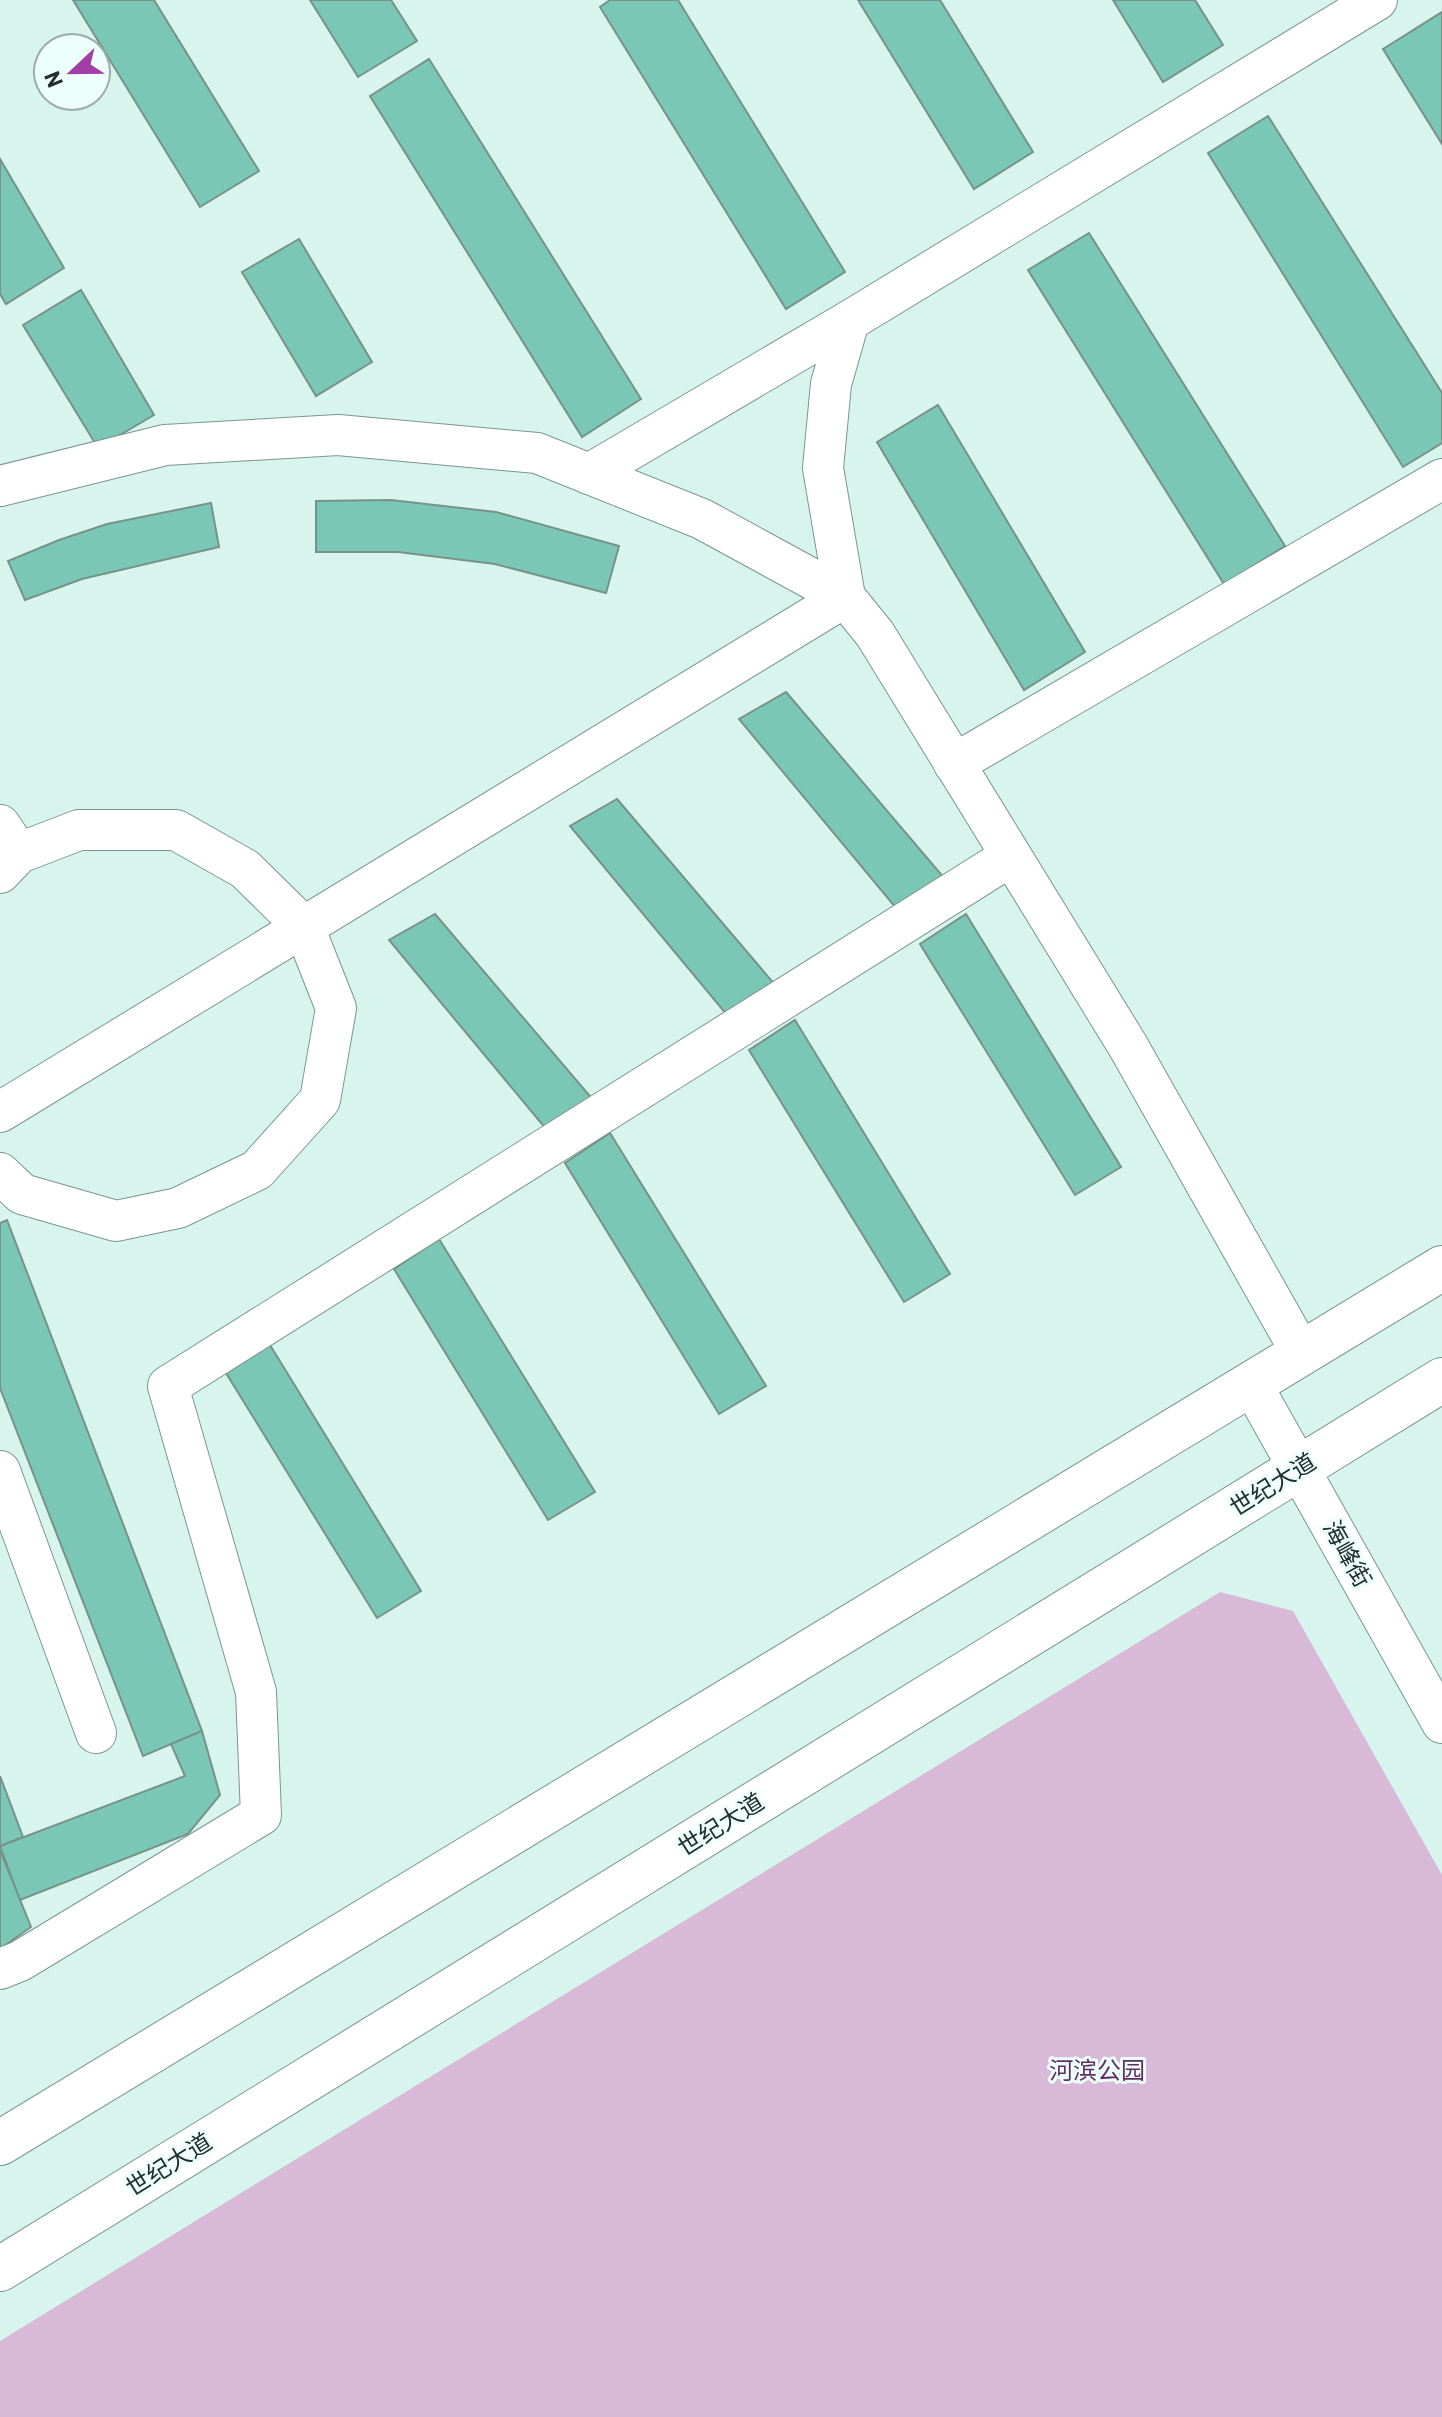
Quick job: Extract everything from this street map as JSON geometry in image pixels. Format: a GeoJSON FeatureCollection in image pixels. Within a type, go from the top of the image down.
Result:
{"type":"FeatureCollection","features":[{"type":"Feature","properties":{"kind":"main road"},"geometry":{"type":"LineString","coordinates":[[0,2143],[1442,1268]]}},
{"type":"Feature","properties":{"kind":"main road","name":"世纪大道"},"geometry":{"type":"LineString","coordinates":[[0,2269],[1442,1380]]}},
{"type":"Feature","properties":{"kind":"street"},"geometry":{"type":"LineString","coordinates":[[589,474],[849,321],[1377,0]]}},
{"type":"Feature","properties":{"kind":"street"},"geometry":{"type":"LineString","coordinates":[[845,597],[823,468],[831,384],[849,321]]}},
{"type":"Feature","properties":{"kind":"street"},"geometry":{"type":"LineString","coordinates":[[0,486],[165,445],[338,435],[537,453],[702,519],[845,597],[875,634],[1128,1046],[1302,1354]]}},
{"type":"Feature","properties":{"kind":"street"},"geometry":{"type":"LineString","coordinates":[[954,764],[1442,479]]}},
{"type":"Feature","properties":{"kind":"street"},"geometry":{"type":"LineString","coordinates":[[0,1112],[845,597]]}},
{"type":"Feature","properties":{"kind":"street"},"geometry":{"type":"LineString","coordinates":[[0,1173],[22,1194],[116,1221],[178,1208],[257,1170],[320,1100],[336,1008],[304,927],[245,869],[176,830],[79,830],[6,850]]}},
{"type":"Feature","properties":{"kind":"street"},"geometry":{"type":"LineString","coordinates":[[0,1969],[20,1961],[261,1815],[256,1692],[168,1386],[1011,856]]}},
{"type":"Feature","properties":{"kind":"street","name":"海峰街"},"geometry":{"type":"LineString","coordinates":[[1252,1385],[1442,1723]]}},
{"type":"Feature","properties":{"kind":"street"},"geometry":{"type":"LineString","coordinates":[[0,1471],[96,1733]]}},
{"type":"Feature","properties":{"kind":"green space","name":"河滨公园"},"geometry":{"type":"Polygon","coordinates":[[[1220,1592],[1293,1611],[1442,1875],[1442,2417],[0,2417],[0,2341],[1220,1592]]]}},
{"type":"Feature","properties":{"kind":"building"},"geometry":{"type":"Polygon","coordinates":[[[73,0],[154,0],[259,171],[200,207],[112,64],[112,32],[93,32],[73,0]]]}},
{"type":"Feature","properties":{"kind":"building"},"geometry":{"type":"Polygon","coordinates":[[[310,0],[391,0],[417,41],[358,77],[310,0]]]}},
{"type":"Feature","properties":{"kind":"building"},"geometry":{"type":"Polygon","coordinates":[[[610,0],[678,0],[845,272],[786,309],[600,7],[610,0]]]}},
{"type":"Feature","properties":{"kind":"building"},"geometry":{"type":"Polygon","coordinates":[[[858,0],[940,0],[1033,152],[974,189],[858,0]]]}},
{"type":"Feature","properties":{"kind":"building"},"geometry":{"type":"Polygon","coordinates":[[[1113,0],[1195,0],[1223,45],[1163,82],[1113,0]]]}},
{"type":"Feature","properties":{"kind":"building"},"geometry":{"type":"Polygon","coordinates":[[[1442,12],[1442,144],[1383,49],[1442,12]]]}},
{"type":"Feature","properties":{"kind":"building"},"geometry":{"type":"Polygon","coordinates":[[[429,59],[641,399],[582,437],[370,96],[429,59]]]}},
{"type":"Feature","properties":{"kind":"building"},"geometry":{"type":"Polygon","coordinates":[[[1268,116],[1442,393],[1442,443],[1403,467],[1208,153],[1268,116]]]}},
{"type":"Feature","properties":{"kind":"building"},"geometry":{"type":"Polygon","coordinates":[[[0,159],[64,268],[6,304],[0,294],[0,159]]]}},
{"type":"Feature","properties":{"kind":"building"},"geometry":{"type":"Polygon","coordinates":[[[1089,233],[1285,546],[1224,584],[1028,270],[1089,233]]]}},
{"type":"Feature","properties":{"kind":"building"},"geometry":{"type":"Polygon","coordinates":[[[299,239],[372,362],[316,396],[242,272],[299,239]]]}},
{"type":"Feature","properties":{"kind":"building"},"geometry":{"type":"Polygon","coordinates":[[[81,290],[154,415],[98,448],[23,325],[81,290]]]}},
{"type":"Feature","properties":{"kind":"building"},"geometry":{"type":"Polygon","coordinates":[[[938,405],[1085,652],[1024,690],[877,442],[938,405]]]}},
{"type":"Feature","properties":{"kind":"building"},"geometry":{"type":"Polygon","coordinates":[[[391,500],[496,512],[619,546],[606,593],[495,564],[398,552],[316,552],[316,501],[391,500]]]}},
{"type":"Feature","properties":{"kind":"building"},"geometry":{"type":"Polygon","coordinates":[[[211,503],[219,547],[82,579],[25,600],[8,561],[107,524],[211,503]]]}},
{"type":"Feature","properties":{"kind":"building"},"geometry":{"type":"Polygon","coordinates":[[[786,692],[945,879],[896,908],[739,719],[786,692]]]}},
{"type":"Feature","properties":{"kind":"building"},"geometry":{"type":"Polygon","coordinates":[[[617,799],[776,986],[727,1015],[570,826],[617,799]]]}},
{"type":"Feature","properties":{"kind":"building"},"geometry":{"type":"Polygon","coordinates":[[[435,914],[594,1101],[546,1129],[389,940],[435,914]]]}},
{"type":"Feature","properties":{"kind":"building"},"geometry":{"type":"Polygon","coordinates":[[[966,914],[1121,1167],[1075,1195],[920,944],[966,914]]]}},
{"type":"Feature","properties":{"kind":"building"},"geometry":{"type":"Polygon","coordinates":[[[795,1020],[950,1274],[904,1302],[749,1050],[795,1020]]]}},
{"type":"Feature","properties":{"kind":"building"},"geometry":{"type":"Polygon","coordinates":[[[610,1133],[766,1386],[719,1414],[565,1163],[610,1133]]]}},
{"type":"Feature","properties":{"kind":"building"},"geometry":{"type":"Polygon","coordinates":[[[7,1220],[202,1731],[143,1756],[0,1388],[0,1223],[7,1220]]]}},
{"type":"Feature","properties":{"kind":"building"},"geometry":{"type":"Polygon","coordinates":[[[439,1239],[595,1492],[548,1520],[394,1269],[439,1239]]]}},
{"type":"Feature","properties":{"kind":"building"},"geometry":{"type":"Polygon","coordinates":[[[270,1345],[421,1591],[377,1618],[226,1373],[270,1345]]]}},
{"type":"Feature","properties":{"kind":"building"},"geometry":{"type":"Polygon","coordinates":[[[202,1731],[220,1795],[188,1834],[20,1900],[0,1846],[185,1776],[171,1744],[202,1731]]]}},
{"type":"Feature","properties":{"kind":"building"},"geometry":{"type":"Polygon","coordinates":[[[0,1776],[23,1837],[0,1846],[0,1776]]]}},
{"type":"Feature","properties":{"kind":"building"},"geometry":{"type":"Polygon","coordinates":[[[0,1850],[31,1927],[0,1949],[0,1850]]]}}]}
